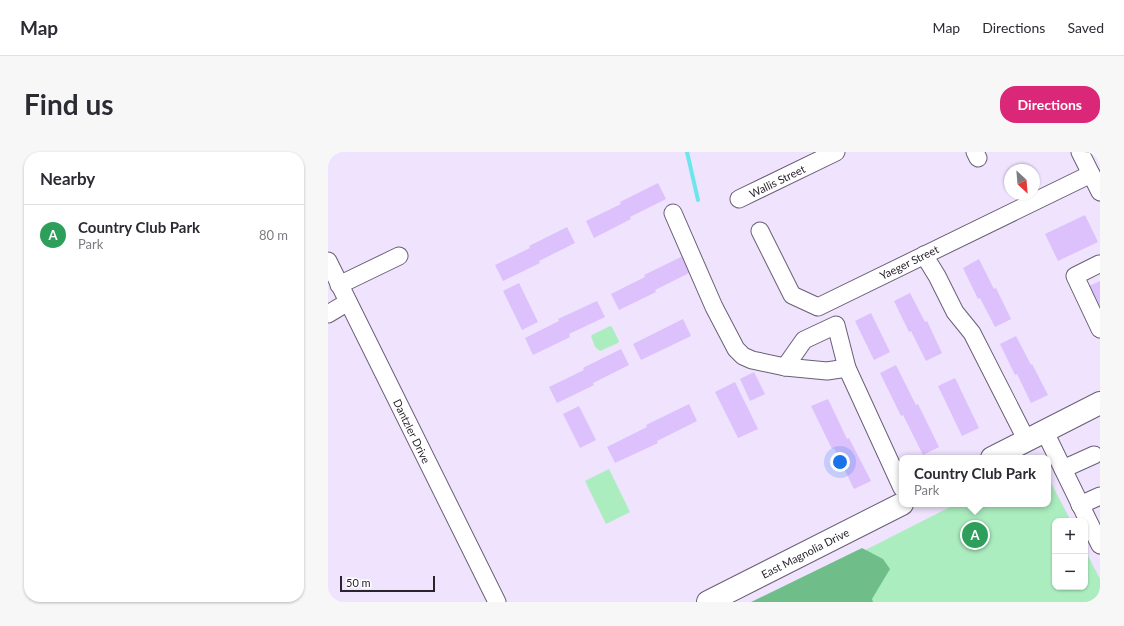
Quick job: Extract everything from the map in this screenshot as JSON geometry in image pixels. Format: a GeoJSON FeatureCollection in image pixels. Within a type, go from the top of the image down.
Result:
{"type":"FeatureCollection","features":[{"type":"Feature","properties":{"kind":"main road"},"geometry":{"type":"LineString","coordinates":[[998,455],[1100,403]]}},
{"type":"Feature","properties":{"kind":"main road","name":"East Magnolia Drive"},"geometry":{"type":"LineString","coordinates":[[708,602],[899,506]]}},
{"type":"Feature","properties":{"kind":"street","name":"Wallis Street"},"geometry":{"type":"LineString","coordinates":[[740,199],[836,152]]}},
{"type":"Feature","properties":{"kind":"street"},"geometry":{"type":"LineString","coordinates":[[1080,152],[1100,192]]}},
{"type":"Feature","properties":{"kind":"street","name":"Yaeger Street"},"geometry":{"type":"LineString","coordinates":[[760,231],[792,295],[818,307],[1091,174]]}},
{"type":"Feature","properties":{"kind":"street"},"geometry":{"type":"LineString","coordinates":[[673,213],[714,307],[736,349],[743,356],[752,360],[785,367],[827,371],[846,368]]}},
{"type":"Feature","properties":{"kind":"street"},"geometry":{"type":"LineString","coordinates":[[924,255],[937,276],[955,312],[972,334],[1036,436],[1063,470],[1100,544]]}},
{"type":"Feature","properties":{"kind":"street"},"geometry":{"type":"LineString","coordinates":[[339,285],[398,256]]}},
{"type":"Feature","properties":{"kind":"street","name":"Dantzler Drive"},"geometry":{"type":"LineString","coordinates":[[328,261],[496,602]]}},
{"type":"Feature","properties":{"kind":"street"},"geometry":{"type":"LineString","coordinates":[[1099,264],[1075,276],[1100,329]]}},
{"type":"Feature","properties":{"kind":"street"},"geometry":{"type":"LineString","coordinates":[[328,314],[348,302]]}},
{"type":"Feature","properties":{"kind":"street"},"geometry":{"type":"LineString","coordinates":[[785,367],[804,340],[836,325],[846,368],[899,482]]}},
{"type":"Feature","properties":{"kind":"street"},"geometry":{"type":"LineString","coordinates":[[1063,470],[1094,456]]}},
{"type":"Feature","properties":{"kind":"street"},"geometry":{"type":"LineString","coordinates":[[1080,505],[1100,496]]}},
{"type":"Feature","properties":{"kind":"green space"},"geometry":{"type":"Polygon","coordinates":[[[610,326],[612,327],[619,341],[618,343],[600,351],[595,347],[591,336],[610,326]]]}},
{"type":"Feature","properties":{"kind":"green space"},"geometry":{"type":"Polygon","coordinates":[[[609,469],[630,512],[606,524],[585,481],[609,469]]]}},
{"type":"Feature","properties":{"kind":"green space"},"geometry":{"type":"Polygon","coordinates":[[[1051,483],[1069,518],[1052,518],[1052,590],[1088,590],[1088,556],[1100,579],[1100,602],[761,602],[950,507],[1051,507],[1051,483]]]}},
{"type":"Feature","properties":{"kind":"green space"},"geometry":{"type":"Polygon","coordinates":[[[862,548],[883,559],[890,569],[872,599],[873,602],[751,602],[862,548]]]}},
{"type":"Feature","properties":{"kind":"building"},"geometry":{"type":"Polygon","coordinates":[[[658,183],[666,199],[630,217],[631,219],[594,238],[586,221],[621,204],[620,202],[658,183]]]}},
{"type":"Feature","properties":{"kind":"building"},"geometry":{"type":"Polygon","coordinates":[[[1085,215],[1098,242],[1058,261],[1045,234],[1085,215]]]}},
{"type":"Feature","properties":{"kind":"building"},"geometry":{"type":"Polygon","coordinates":[[[567,227],[575,243],[539,261],[540,263],[503,281],[495,265],[530,248],[529,246],[567,227]]]}},
{"type":"Feature","properties":{"kind":"building"},"geometry":{"type":"Polygon","coordinates":[[[683,256],[691,272],[655,290],[656,292],[619,310],[611,294],[645,277],[644,275],[683,256]]]}},
{"type":"Feature","properties":{"kind":"building"},"geometry":{"type":"Polygon","coordinates":[[[979,259],[994,289],[996,288],[1011,319],[995,327],[980,298],[978,299],[963,268],[979,259]]]}},
{"type":"Feature","properties":{"kind":"building"},"geometry":{"type":"Polygon","coordinates":[[[1100,281],[1100,307],[1089,286],[1100,281]]]}},
{"type":"Feature","properties":{"kind":"building"},"geometry":{"type":"Polygon","coordinates":[[[519,283],[538,322],[522,330],[503,291],[519,283]]]}},
{"type":"Feature","properties":{"kind":"building"},"geometry":{"type":"Polygon","coordinates":[[[910,293],[925,322],[927,321],[942,353],[926,361],[911,331],[909,332],[894,301],[910,293]]]}},
{"type":"Feature","properties":{"kind":"building"},"geometry":{"type":"Polygon","coordinates":[[[597,301],[605,317],[569,334],[570,337],[533,355],[525,338],[559,321],[558,319],[597,301]]]}},
{"type":"Feature","properties":{"kind":"building"},"geometry":{"type":"Polygon","coordinates":[[[871,313],[890,352],[874,360],[855,321],[871,313]]]}},
{"type":"Feature","properties":{"kind":"building"},"geometry":{"type":"Polygon","coordinates":[[[683,319],[691,336],[641,360],[633,344],[683,319]]]}},
{"type":"Feature","properties":{"kind":"building"},"geometry":{"type":"Polygon","coordinates":[[[1016,336],[1048,395],[1031,403],[1000,344],[1016,336]]]}},
{"type":"Feature","properties":{"kind":"building"},"geometry":{"type":"Polygon","coordinates":[[[621,349],[629,365],[593,383],[594,385],[557,403],[549,387],[584,370],[583,368],[621,349]]]}},
{"type":"Feature","properties":{"kind":"building"},"geometry":{"type":"Polygon","coordinates":[[[896,365],[916,405],[918,404],[939,447],[923,455],[903,415],[901,416],[880,373],[896,365]]]}},
{"type":"Feature","properties":{"kind":"building"},"geometry":{"type":"Polygon","coordinates":[[[754,372],[765,394],[750,401],[740,379],[754,372]]]}},
{"type":"Feature","properties":{"kind":"building"},"geometry":{"type":"Polygon","coordinates":[[[955,378],[979,428],[962,436],[938,386],[955,378]]]}},
{"type":"Feature","properties":{"kind":"building"},"geometry":{"type":"Polygon","coordinates":[[[735,382],[758,429],[738,438],[715,392],[735,382]]]}},
{"type":"Feature","properties":{"kind":"building"},"geometry":{"type":"Polygon","coordinates":[[[828,399],[847,439],[849,438],[871,481],[854,489],[811,406],[828,399]]]}},
{"type":"Feature","properties":{"kind":"building"},"geometry":{"type":"Polygon","coordinates":[[[689,404],[697,421],[657,441],[658,443],[615,463],[607,447],[647,427],[646,425],[689,404]]]}},
{"type":"Feature","properties":{"kind":"building"},"geometry":{"type":"Polygon","coordinates":[[[579,406],[596,440],[580,448],[563,414],[579,406]]]}},
{"type":"Feature","properties":{"kind":"waterway"},"geometry":{"type":"LineString","coordinates":[[687,152],[698,200]]}},
{"type":"Feature","properties":{"kind":"place","name":"Country Club Park"},"geometry":{"type":"Point","coordinates":[975,535]}}]}
